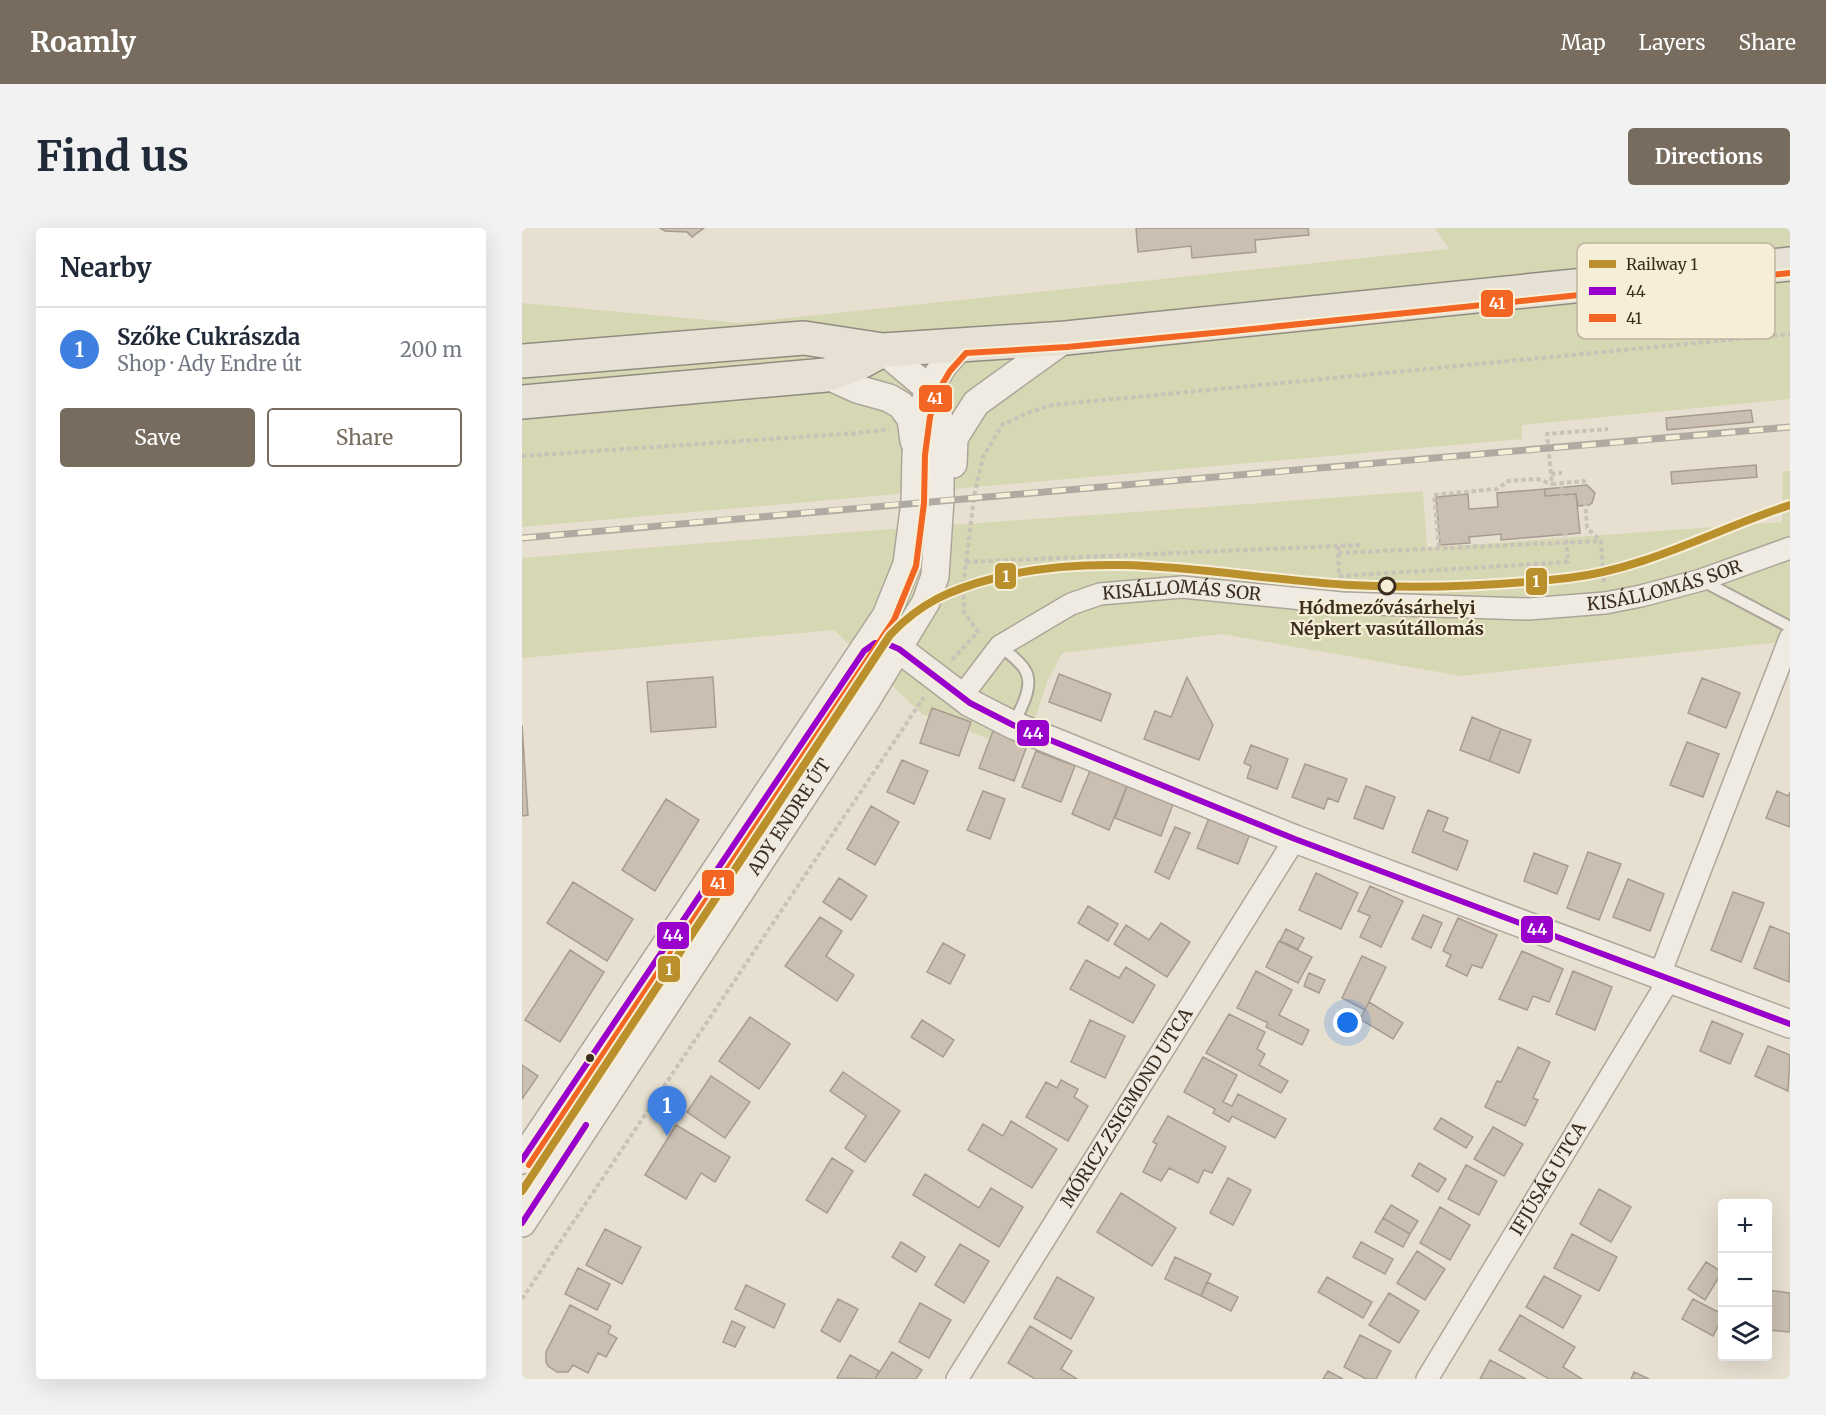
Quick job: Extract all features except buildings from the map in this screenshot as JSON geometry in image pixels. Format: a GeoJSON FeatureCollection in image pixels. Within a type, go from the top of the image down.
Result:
{"type":"FeatureCollection","features":[{"type":"Feature","properties":{"kind":"main road"},"geometry":{"type":"LineString","coordinates":[[1775,266],[1790,264]]}},
{"type":"Feature","properties":{"kind":"main road"},"geometry":{"type":"LineString","coordinates":[[522,361],[804,338],[883,350],[1066,338],[1577,286]]}},
{"type":"Feature","properties":{"kind":"main road"},"geometry":{"type":"LineString","coordinates":[[522,402],[825,375],[855,365],[883,350]]}},
{"type":"Feature","properties":{"kind":"street"},"geometry":{"type":"LineString","coordinates":[[936,551],[947,538],[951,519],[954,438],[961,426],[976,403],[1066,338]]}},
{"type":"Feature","properties":{"kind":"street"},"geometry":{"type":"LineString","coordinates":[[916,454],[921,415],[929,389],[943,366],[962,344]]}},
{"type":"Feature","properties":{"kind":"street"},"geometry":{"type":"LineString","coordinates":[[883,350],[929,389]]}},
{"type":"Feature","properties":{"kind":"street"},"geometry":{"type":"LineString","coordinates":[[825,375],[857,389],[889,398],[901,405],[911,419],[916,454]]}},
{"type":"Feature","properties":{"kind":"street","name":"ADY ENDRE ÚT"},"geometry":{"type":"LineString","coordinates":[[522,1223],[917,621],[935,576],[940,500],[940,423],[929,389]]}},
{"type":"Feature","properties":{"kind":"street","name":"ADY ENDRE ÚT"},"geometry":{"type":"LineString","coordinates":[[522,1160],[886,615],[908,564],[915,502],[916,454]]}},
{"type":"Feature","properties":{"kind":"street","name":"KISÁLLOMÁS SOR"},"geometry":{"type":"LineString","coordinates":[[962,696],[1000,646],[1071,604],[1100,594],[1182,587],[1342,603],[1517,609],[1605,603],[1701,580],[1790,548]]}},
{"type":"Feature","properties":{"kind":"street"},"geometry":{"type":"LineString","coordinates":[[899,649],[891,639],[888,624],[908,564]]}},
{"type":"Feature","properties":{"kind":"street"},"geometry":{"type":"LineString","coordinates":[[917,621],[916,651],[935,675]]}},
{"type":"Feature","properties":{"kind":"street","name":"IFJÚSÁG UTCA"},"geometry":{"type":"LineString","coordinates":[[1427,1379],[1665,976],[1790,638]]}},
{"type":"Feature","properties":{"kind":"street"},"geometry":{"type":"LineString","coordinates":[[864,651],[875,643],[885,643],[899,649],[988,714],[1012,725],[1295,839],[1790,1024]]}},
{"type":"Feature","properties":{"kind":"street"},"geometry":{"type":"LineString","coordinates":[[870,694],[886,674],[897,670],[910,668],[935,675]]}},
{"type":"Feature","properties":{"kind":"street","name":"MÓRICZ ZSIGMOND UTCA"},"geometry":{"type":"LineString","coordinates":[[957,1379],[1295,839]]}},
{"type":"Feature","properties":{"kind":"lane"},"geometry":{"type":"LineString","coordinates":[[1701,580],[1790,627]]}},
{"type":"Feature","properties":{"kind":"lane"},"geometry":{"type":"LineString","coordinates":[[1000,646],[1025,670],[1028,680],[1025,698],[1012,725]]}},
{"type":"Feature","properties":{"kind":"path"},"geometry":{"type":"LineString","coordinates":[[1775,335],[1790,334]]}},
{"type":"Feature","properties":{"kind":"path"},"geometry":{"type":"LineString","coordinates":[[522,1299],[935,675],[978,632],[964,612],[963,587],[974,497],[983,457],[1002,425],[1027,413],[1052,405],[1738,339]]}},
{"type":"Feature","properties":{"kind":"path"},"geometry":{"type":"LineString","coordinates":[[1552,484],[1547,434],[1608,429]]}},
{"type":"Feature","properties":{"kind":"path"},"geometry":{"type":"LineString","coordinates":[[522,456],[858,432]]}},
{"type":"Feature","properties":{"kind":"path"},"geometry":{"type":"LineString","coordinates":[[1551,474],[1562,473]]}},
{"type":"Feature","properties":{"kind":"path"},"geometry":{"type":"LineString","coordinates":[[1438,547],[1434,495],[1497,489],[1508,481],[1537,478],[1552,484],[1569,481],[1584,482],[1587,528],[1601,541],[1605,603]]}},
{"type":"Feature","properties":{"kind":"path"},"geometry":{"type":"LineString","coordinates":[[1338,546],[1339,576],[1568,562],[1560,484]]}},
{"type":"Feature","properties":{"kind":"path"},"geometry":{"type":"LineString","coordinates":[[1338,553],[1601,541]]}},
{"type":"Feature","properties":{"kind":"path"},"geometry":{"type":"LineString","coordinates":[[966,562],[1360,545]]}},
{"type":"Feature","properties":{"kind":"green space"},"geometry":{"type":"Polygon","coordinates":[[[1435,228],[1790,228],[1790,399],[1522,425],[1522,439],[522,527],[522,303],[740,323],[1449,249],[1435,228]]]}},
{"type":"Feature","properties":{"kind":"green space"},"geometry":{"type":"Polygon","coordinates":[[[1783,471],[1790,471],[1790,641],[1461,676],[1222,634],[1062,653],[1047,682],[1024,752],[922,714],[834,630],[522,658],[522,558],[1423,491],[1427,548],[1782,522],[1783,471]]]}},
{"type":"Feature","properties":{"kind":"railway"},"geometry":{"type":"LineString","coordinates":[[522,538],[1790,427]]}},
{"type":"Feature","properties":{"kind":"rail line","name":"1"},"geometry":{"type":"LineString","coordinates":[[522,1191],[890,635],[913,614],[938,598],[995,578],[1039,569],[1083,565],[1172,568],[1349,585],[1403,587],[1514,583],[1568,578],[1626,566],[1790,505]]}},
{"type":"Feature","properties":{"kind":"transit line","name":"41"},"geometry":{"type":"LineString","coordinates":[[1775,275],[1790,273]]}},
{"type":"Feature","properties":{"kind":"transit line","name":"41"},"geometry":{"type":"LineString","coordinates":[[529,1165],[894,620],[916,566],[924,503],[925,455],[930,417],[937,393],[950,371],[966,353],[1067,347],[1577,295]]}},
{"type":"Feature","properties":{"kind":"transit line","name":"44"},"geometry":{"type":"LineString","coordinates":[[522,1160],[864,651],[875,643],[885,643],[899,649],[970,703],[1013,725],[1295,839],[1790,1024]]}},
{"type":"Feature","properties":{"kind":"transit line","name":"44"},"geometry":{"type":"LineString","coordinates":[[522,1223],[586,1125]]}},
{"type":"Feature","properties":{"kind":"place","name":"Hódmezővásárhelyi Népkert vasútállomás"},"geometry":{"type":"Point","coordinates":[1387,586]}},
{"type":"Feature","properties":{"kind":"place","name":"Szőke Cukrászda"},"geometry":{"type":"Point","coordinates":[667,1136]}}]}
